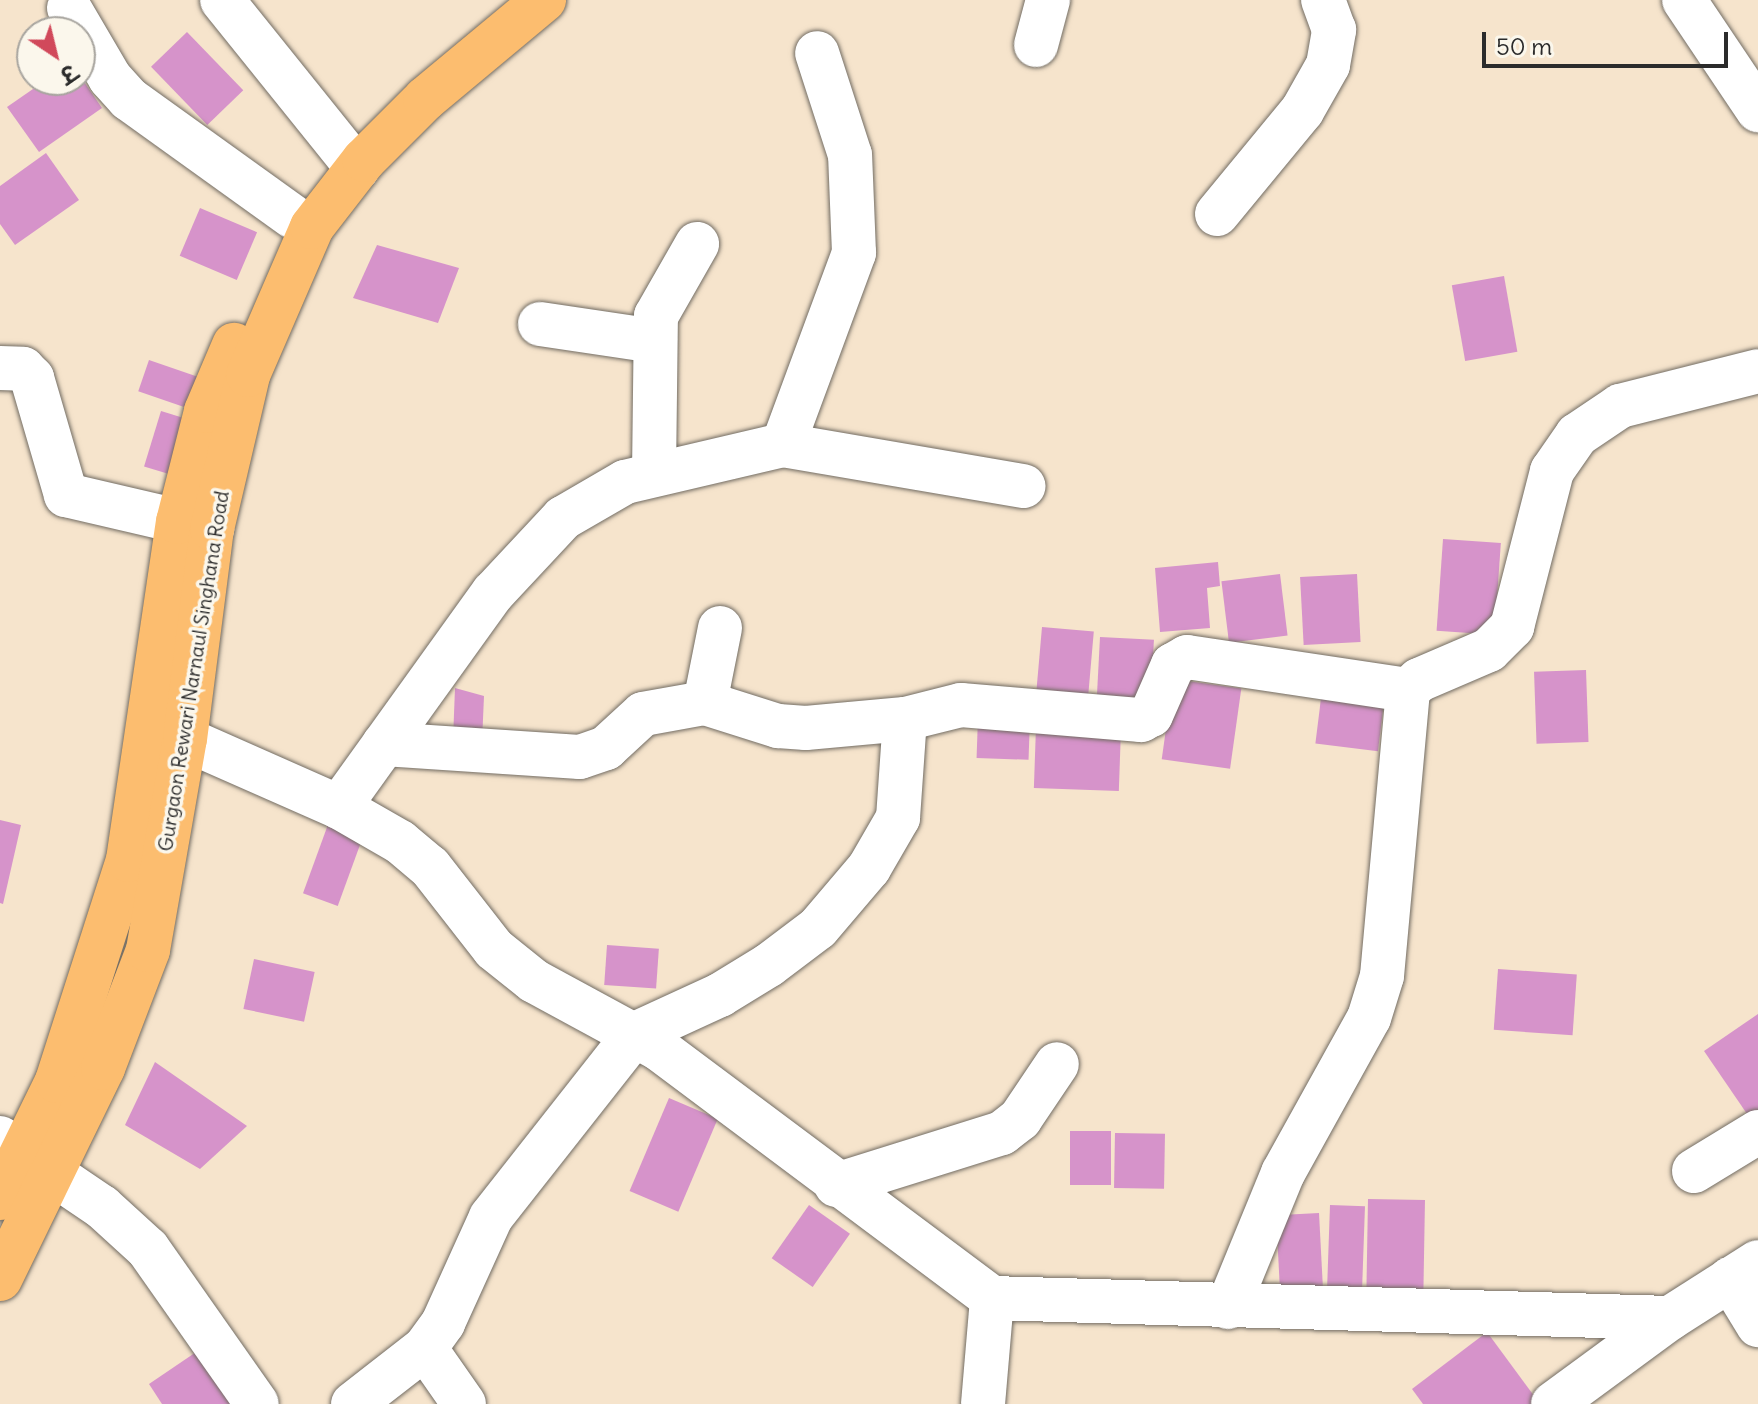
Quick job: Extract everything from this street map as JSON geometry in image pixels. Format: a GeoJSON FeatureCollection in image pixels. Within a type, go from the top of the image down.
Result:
{"type":"FeatureCollection","features":[{"type":"Feature","properties":{"kind":"highway","name":"Gurgaon Rewari Narnaul Singhana Road"},"geometry":{"type":"LineString","coordinates":[[0,1198],[25,1154],[57,1081],[128,860],[195,525],[248,375],[312,227],[350,161],[416,69],[499,0]]}},
{"type":"Feature","properties":{"kind":"highway","name":"Gurgaon Rewari Narnaul Singhana Road"},"geometry":{"type":"LineString","coordinates":[[0,1279],[25,1154],[103,1068],[148,950],[185,739],[195,525],[206,411],[292,216],[350,161],[544,0]]}},
{"type":"Feature","properties":{"kind":"street"},"geometry":{"type":"LineString","coordinates":[[222,0],[350,161]]}},
{"type":"Feature","properties":{"kind":"street"},"geometry":{"type":"LineString","coordinates":[[1036,45],[1048,0]]}},
{"type":"Feature","properties":{"kind":"street"},"geometry":{"type":"LineString","coordinates":[[1217,214],[1302,111],[1328,65],[1334,30],[1323,0]]}},
{"type":"Feature","properties":{"kind":"street"},"geometry":{"type":"LineString","coordinates":[[1684,0],[1758,110]]}},
{"type":"Feature","properties":{"kind":"street"},"geometry":{"type":"LineString","coordinates":[[69,8],[110,78],[129,99],[292,216]]}},
{"type":"Feature","properties":{"kind":"street"},"geometry":{"type":"LineString","coordinates":[[783,445],[854,253],[850,155],[817,53]]}},
{"type":"Feature","properties":{"kind":"street"},"geometry":{"type":"LineString","coordinates":[[654,474],[655,341],[661,298],[697,244]]}},
{"type":"Feature","properties":{"kind":"street"},"geometry":{"type":"LineString","coordinates":[[540,324],[655,341]]}},
{"type":"Feature","properties":{"kind":"street"},"geometry":{"type":"LineString","coordinates":[[0,368],[23,369],[32,378],[66,495],[195,525]]}},
{"type":"Feature","properties":{"kind":"street"},"geometry":{"type":"LineString","coordinates":[[384,744],[580,757],[606,748],[643,714],[705,703],[778,726],[806,728],[905,719],[961,705],[1141,720],[1151,715],[1173,665],[1187,657],[1408,690],[1489,650],[1512,627],[1552,471],[1577,435],[1620,406],[1758,371]]}},
{"type":"Feature","properties":{"kind":"street"},"geometry":{"type":"LineString","coordinates":[[339,807],[493,593],[563,518],[625,482],[783,445],[1024,486]]}},
{"type":"Feature","properties":{"kind":"street"},"geometry":{"type":"LineString","coordinates":[[705,703],[720,628]]}},
{"type":"Feature","properties":{"kind":"street"},"geometry":{"type":"LineString","coordinates":[[1228,1307],[1283,1173],[1369,1018],[1382,976],[1408,690]]}},
{"type":"Feature","properties":{"kind":"street"},"geometry":{"type":"LineString","coordinates":[[353,1404],[425,1348],[443,1323],[491,1217],[635,1034],[720,995],[818,928],[869,868],[898,818],[905,719]]}},
{"type":"Feature","properties":{"kind":"street"},"geometry":{"type":"LineString","coordinates":[[185,739],[339,807],[400,842],[430,867],[494,949],[534,981],[635,1034],[992,1298],[1670,1318]]}},
{"type":"Feature","properties":{"kind":"street"},"geometry":{"type":"LineString","coordinates":[[836,1185],[1002,1133],[1020,1119],[1057,1064]]}},
{"type":"Feature","properties":{"kind":"street"},"geometry":{"type":"LineString","coordinates":[[1694,1171],[1758,1132]]}},
{"type":"Feature","properties":{"kind":"street"},"geometry":{"type":"LineString","coordinates":[[25,1154],[148,1249],[257,1404]]}},
{"type":"Feature","properties":{"kind":"street"},"geometry":{"type":"LineString","coordinates":[[1553,1404],[1670,1318],[1744,1271],[1758,1325]]}},
{"type":"Feature","properties":{"kind":"street"},"geometry":{"type":"LineString","coordinates":[[983,1404],[992,1298]]}},
{"type":"Feature","properties":{"kind":"street"},"geometry":{"type":"LineString","coordinates":[[425,1348],[464,1404]]}},
{"type":"Feature","properties":{"kind":"building"},"geometry":{"type":"Polygon","coordinates":[[[187,32],[243,90],[207,125],[151,67],[187,32]]]}},
{"type":"Feature","properties":{"kind":"building"},"geometry":{"type":"Polygon","coordinates":[[[23,96],[94,96],[102,108],[39,152],[7,107],[23,96]]]}},
{"type":"Feature","properties":{"kind":"building"},"geometry":{"type":"Polygon","coordinates":[[[46,153],[79,200],[15,245],[0,224],[0,186],[46,153]]]}},
{"type":"Feature","properties":{"kind":"building"},"geometry":{"type":"Polygon","coordinates":[[[200,208],[257,232],[237,280],[180,256],[200,208]]]}},
{"type":"Feature","properties":{"kind":"building"},"geometry":{"type":"Polygon","coordinates":[[[377,245],[459,268],[438,323],[353,298],[377,245]]]}},
{"type":"Feature","properties":{"kind":"building"},"geometry":{"type":"Polygon","coordinates":[[[1504,276],[1517,352],[1465,361],[1452,285],[1504,276]]]}},
{"type":"Feature","properties":{"kind":"building"},"geometry":{"type":"Polygon","coordinates":[[[149,360],[199,377],[188,408],[138,391],[149,360]]]}},
{"type":"Feature","properties":{"kind":"building"},"geometry":{"type":"Polygon","coordinates":[[[161,411],[198,422],[181,478],[144,466],[161,411]]]}},
{"type":"Feature","properties":{"kind":"building"},"geometry":{"type":"Polygon","coordinates":[[[1443,539],[1501,543],[1494,635],[1437,631],[1443,539]]]}},
{"type":"Feature","properties":{"kind":"building"},"geometry":{"type":"Polygon","coordinates":[[[1218,562],[1220,586],[1207,588],[1210,628],[1160,632],[1155,568],[1218,562]]]}},
{"type":"Feature","properties":{"kind":"building"},"geometry":{"type":"Polygon","coordinates":[[[1280,574],[1288,636],[1229,643],[1221,581],[1280,574]]]}},
{"type":"Feature","properties":{"kind":"building"},"geometry":{"type":"Polygon","coordinates":[[[1357,574],[1361,642],[1304,645],[1300,577],[1357,574]]]}},
{"type":"Feature","properties":{"kind":"building"},"geometry":{"type":"Polygon","coordinates":[[[1042,627],[1094,632],[1088,699],[1036,695],[1042,627]]]}},
{"type":"Feature","properties":{"kind":"building"},"geometry":{"type":"Polygon","coordinates":[[[1100,637],[1154,640],[1151,705],[1097,702],[1100,637]]]}},
{"type":"Feature","properties":{"kind":"building"},"geometry":{"type":"Polygon","coordinates":[[[1586,670],[1589,742],[1537,744],[1534,672],[1586,670]]]}},
{"type":"Feature","properties":{"kind":"building"},"geometry":{"type":"Polygon","coordinates":[[[1173,679],[1241,689],[1230,769],[1162,759],[1173,679]]]}},
{"type":"Feature","properties":{"kind":"building"},"geometry":{"type":"Polygon","coordinates":[[[455,688],[484,696],[482,742],[453,740],[455,688]]]}},
{"type":"Feature","properties":{"kind":"building"},"geometry":{"type":"Polygon","coordinates":[[[1322,690],[1385,698],[1378,751],[1315,744],[1322,690]]]}},
{"type":"Feature","properties":{"kind":"building"},"geometry":{"type":"Polygon","coordinates":[[[978,717],[1030,719],[1029,760],[977,758],[978,717]]]}},
{"type":"Feature","properties":{"kind":"building"},"geometry":{"type":"Polygon","coordinates":[[[1036,727],[1121,730],[1119,791],[1034,788],[1036,727]]]}},
{"type":"Feature","properties":{"kind":"building"},"geometry":{"type":"Polygon","coordinates":[[[330,819],[365,832],[338,906],[303,893],[330,819]]]}},
{"type":"Feature","properties":{"kind":"building"},"geometry":{"type":"Polygon","coordinates":[[[0,820],[21,825],[3,904],[0,903],[0,820]]]}},
{"type":"Feature","properties":{"kind":"building"},"geometry":{"type":"Polygon","coordinates":[[[607,945],[659,949],[656,989],[604,985],[607,945]]]}},
{"type":"Feature","properties":{"kind":"building"},"geometry":{"type":"Polygon","coordinates":[[[254,959],[315,972],[304,1022],[243,1009],[254,959]]]}},
{"type":"Feature","properties":{"kind":"building"},"geometry":{"type":"Polygon","coordinates":[[[1498,969],[1577,975],[1573,1035],[1494,1030],[1498,969]]]}},
{"type":"Feature","properties":{"kind":"building"},"geometry":{"type":"Polygon","coordinates":[[[1758,1014],[1758,1130],[1704,1051],[1758,1014]]]}},
{"type":"Feature","properties":{"kind":"building"},"geometry":{"type":"Polygon","coordinates":[[[155,1062],[247,1126],[200,1169],[125,1125],[155,1062]]]}},
{"type":"Feature","properties":{"kind":"building"},"geometry":{"type":"Polygon","coordinates":[[[669,1098],[718,1119],[678,1212],[630,1191],[669,1098]]]}},
{"type":"Feature","properties":{"kind":"building"},"geometry":{"type":"Polygon","coordinates":[[[1070,1131],[1111,1131],[1111,1185],[1070,1185],[1070,1131]]]}},
{"type":"Feature","properties":{"kind":"building"},"geometry":{"type":"Polygon","coordinates":[[[1115,1133],[1165,1134],[1164,1189],[1114,1188],[1115,1133]]]}},
{"type":"Feature","properties":{"kind":"building"},"geometry":{"type":"Polygon","coordinates":[[[1368,1199],[1425,1200],[1423,1298],[1366,1297],[1368,1199]]]}},
{"type":"Feature","properties":{"kind":"building"},"geometry":{"type":"Polygon","coordinates":[[[809,1205],[850,1234],[813,1287],[772,1258],[809,1205]]]}},
{"type":"Feature","properties":{"kind":"building"},"geometry":{"type":"Polygon","coordinates":[[[1330,1205],[1365,1206],[1362,1291],[1327,1290],[1330,1205]]]}},
{"type":"Feature","properties":{"kind":"building"},"geometry":{"type":"Polygon","coordinates":[[[1319,1213],[1323,1295],[1280,1297],[1276,1215],[1319,1213]]]}},
{"type":"Feature","properties":{"kind":"building"},"geometry":{"type":"Polygon","coordinates":[[[1487,1332],[1540,1404],[1423,1404],[1412,1389],[1487,1332]]]}},
{"type":"Feature","properties":{"kind":"building"},"geometry":{"type":"Polygon","coordinates":[[[208,1344],[248,1404],[162,1404],[149,1384],[208,1344]]]}}]}
